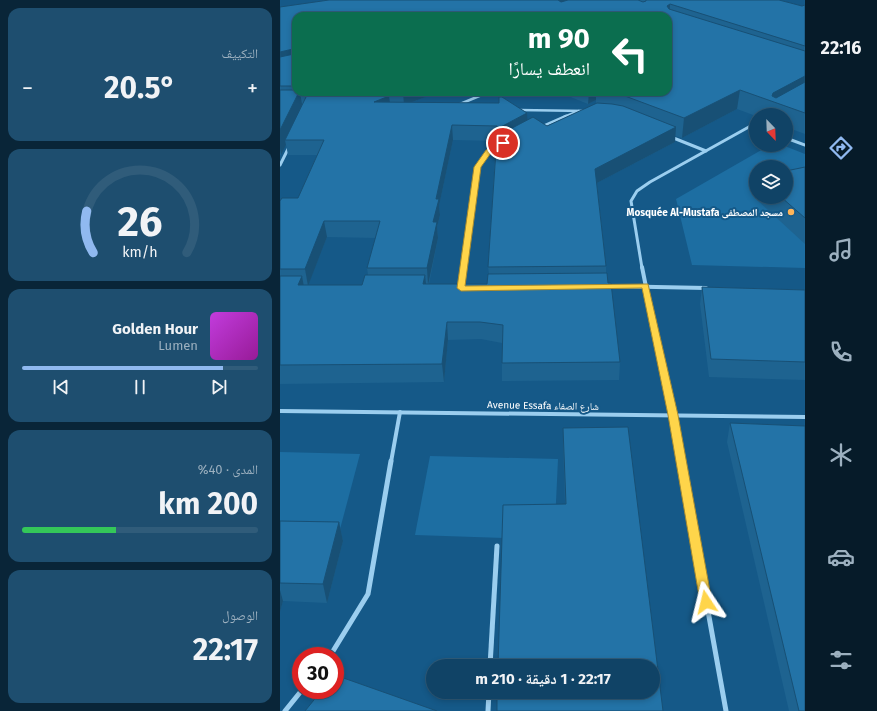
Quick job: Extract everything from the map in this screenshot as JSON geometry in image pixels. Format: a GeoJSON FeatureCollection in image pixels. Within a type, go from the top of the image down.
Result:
{"type":"FeatureCollection","features":[{"type":"Feature","properties":{"kind":"street"},"geometry":{"type":"LineString","coordinates":[[455,106],[479,96]]}},
{"type":"Feature","properties":{"kind":"street"},"geometry":{"type":"LineString","coordinates":[[539,128],[589,107]]}},
{"type":"Feature","properties":{"kind":"street"},"geometry":{"type":"LineString","coordinates":[[511,110],[582,110],[594,112]]}},
{"type":"Feature","properties":{"kind":"street"},"geometry":{"type":"LineString","coordinates":[[726,711],[673,415],[645,286],[631,201],[637,191],[650,182],[749,128]]}},
{"type":"Feature","properties":{"kind":"street"},"geometry":{"type":"LineString","coordinates":[[665,134],[706,151]]}},
{"type":"Feature","properties":{"kind":"street"},"geometry":{"type":"LineString","coordinates":[[793,141],[805,145]]}},
{"type":"Feature","properties":{"kind":"street"},"geometry":{"type":"LineString","coordinates":[[461,288],[477,167],[489,152],[503,143]]}},
{"type":"Feature","properties":{"kind":"street"},"geometry":{"type":"LineString","coordinates":[[280,165],[289,146]]}},
{"type":"Feature","properties":{"kind":"street"},"geometry":{"type":"LineString","coordinates":[[599,286],[709,288]]}},
{"type":"Feature","properties":{"kind":"street"},"geometry":{"type":"LineString","coordinates":[[453,288],[468,288]]}},
{"type":"Feature","properties":{"kind":"street","name":"Avenue Essafa شارع الصفاء"},"geometry":{"type":"LineString","coordinates":[[280,411],[805,417]]}},
{"type":"Feature","properties":{"kind":"street"},"geometry":{"type":"LineString","coordinates":[[336,647],[368,594],[400,412]]}},
{"type":"Feature","properties":{"kind":"street"},"geometry":{"type":"LineString","coordinates":[[490,659],[497,546]]}},
{"type":"Feature","properties":{"kind":"street"},"geometry":{"type":"LineString","coordinates":[[285,711],[295,699]]}},
{"type":"Feature","properties":{"kind":"street"},"geometry":{"type":"LineString","coordinates":[[488,711],[489,699]]}},
{"type":"Feature","properties":{"kind":"shaded area"},"geometry":{"type":"Polygon","coordinates":[[[793,149],[805,154],[805,268],[692,265],[676,199],[758,152],[793,152],[793,149]]]}},
{"type":"Feature","properties":{"kind":"shaded area"},"geometry":{"type":"Polygon","coordinates":[[[280,452],[360,454],[339,533],[280,532],[280,452]]]}},
{"type":"Feature","properties":{"kind":"shaded area"},"geometry":{"type":"Polygon","coordinates":[[[430,456],[558,459],[555,523],[504,538],[415,535],[430,456]]]}},
{"type":"Feature","properties":{"kind":"building"},"geometry":{"type":"Polygon","coordinates":[[[329,0],[558,0],[561,2],[568,0],[638,0],[643,2],[646,0],[779,0],[802,6],[805,5],[805,46],[670,4],[667,6],[669,9],[805,51],[805,76],[773,93],[772,96],[776,98],[805,82],[805,113],[740,90],[684,118],[625,96],[672,96],[672,12],[292,12],[292,49],[280,52],[280,7],[329,0]]]}},
{"type":"Feature","properties":{"kind":"building"},"geometry":{"type":"Polygon","coordinates":[[[292,54],[292,86],[280,86],[280,57],[292,54]]]}},
{"type":"Feature","properties":{"kind":"building"},"geometry":{"type":"Polygon","coordinates":[[[280,90],[292,90],[292,96],[297,96],[280,130],[280,90]]]}},
{"type":"Feature","properties":{"kind":"building"},"geometry":{"type":"Polygon","coordinates":[[[307,96],[389,96],[374,102],[499,103],[499,97],[502,97],[527,113],[497,129],[497,126],[452,125],[436,199],[439,199],[433,222],[437,222],[427,268],[367,268],[380,221],[324,221],[305,269],[280,269],[280,201],[282,198],[298,198],[324,140],[285,140],[307,96]]]}},
{"type":"Feature","properties":{"kind":"building"},"geometry":{"type":"Polygon","coordinates":[[[597,103],[623,106],[676,127],[595,169],[606,266],[488,267],[497,136],[533,117],[547,126],[597,103]]]}},
{"type":"Feature","properties":{"kind":"building"},"geometry":{"type":"Polygon","coordinates":[[[805,167],[805,218],[789,204],[793,204],[793,170],[805,167]]]}},
{"type":"Feature","properties":{"kind":"building"},"geometry":{"type":"Polygon","coordinates":[[[607,273],[608,283],[611,283],[620,362],[502,363],[503,325],[480,322],[447,322],[442,364],[280,365],[280,276],[302,276],[298,285],[362,285],[365,275],[425,275],[423,284],[487,284],[488,274],[607,273]]]}},
{"type":"Feature","properties":{"kind":"building"},"geometry":{"type":"Polygon","coordinates":[[[702,287],[805,290],[805,362],[711,359],[702,287]]]}},
{"type":"Feature","properties":{"kind":"building"},"geometry":{"type":"Polygon","coordinates":[[[730,423],[805,426],[805,711],[799,711],[730,423]]]}},
{"type":"Feature","properties":{"kind":"building"},"geometry":{"type":"Polygon","coordinates":[[[628,427],[657,659],[498,659],[503,505],[566,504],[563,428],[628,427]]]}},
{"type":"Feature","properties":{"kind":"building"},"geometry":{"type":"Polygon","coordinates":[[[280,521],[339,522],[323,584],[280,583],[280,521]]]}},
{"type":"Feature","properties":{"kind":"building"},"geometry":{"type":"Polygon","coordinates":[[[344,678],[437,711],[305,711],[315,699],[344,699],[344,678]]]}},
{"type":"Feature","properties":{"kind":"building"},"geometry":{"type":"Polygon","coordinates":[[[660,687],[663,711],[497,711],[497,699],[660,699],[660,687]]]}},
{"type":"Feature","properties":{"kind":"place","name":"Mosquée Al-Mustafa مسجد المصطفى"},"geometry":{"type":"Point","coordinates":[791,212]}},
{"type":"Feature","properties":{"kind":"route"},"geometry":{"type":"LineString","coordinates":[[503,143],[489,152],[477,167],[461,288],[645,286],[673,415],[706,602]]}}]}
